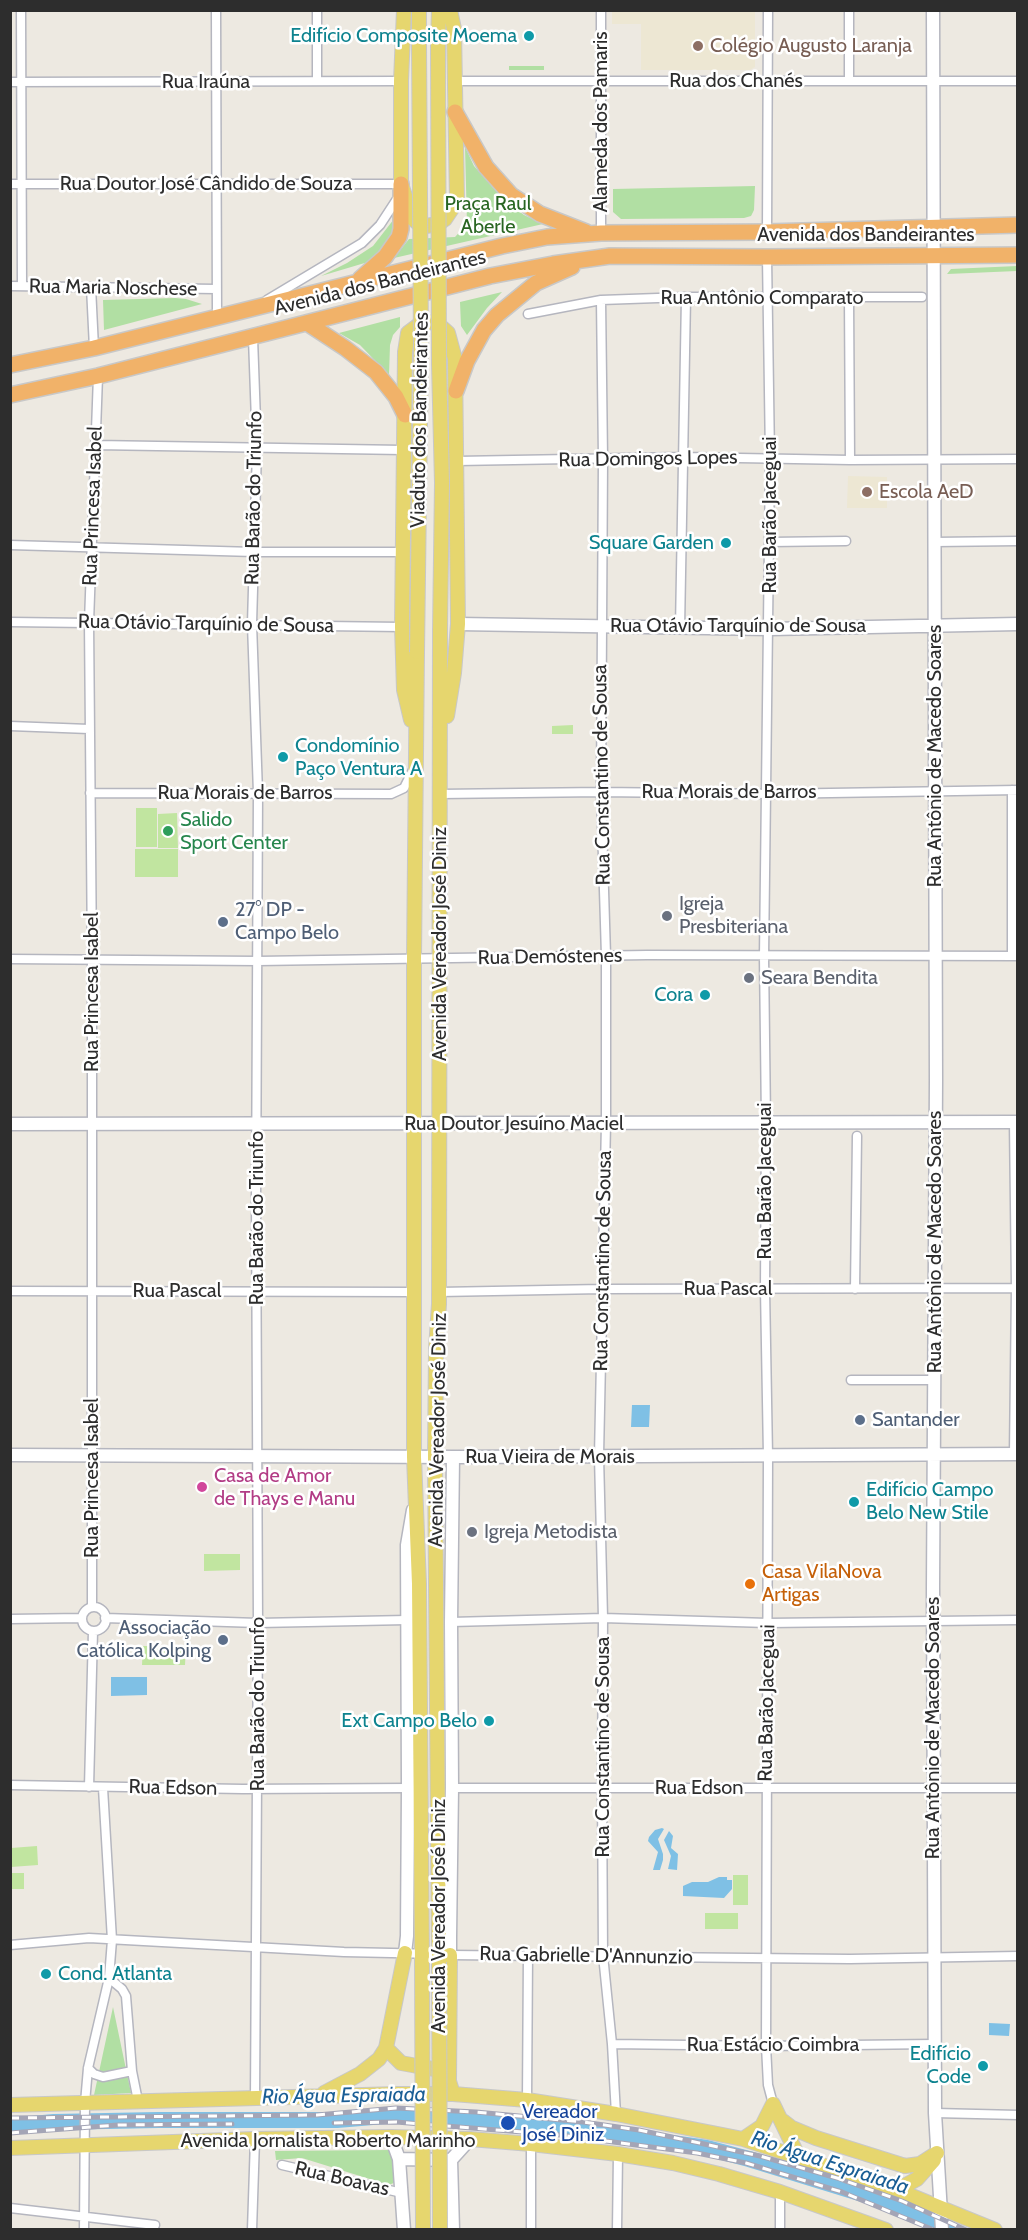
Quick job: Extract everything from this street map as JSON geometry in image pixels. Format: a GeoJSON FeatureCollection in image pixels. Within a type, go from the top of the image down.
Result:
{"type":"FeatureCollection","features":[{"type":"Feature","properties":{"kind":"highway"},"geometry":{"type":"LineString","coordinates":[[455,112],[486,167],[511,195],[540,214],[595,233]]}},
{"type":"Feature","properties":{"kind":"highway"},"geometry":{"type":"LineString","coordinates":[[357,282],[386,257],[399,237],[401,189]]}},
{"type":"Feature","properties":{"kind":"highway","name":"Avenida dos Bandeirantes"},"geometry":{"type":"LineString","coordinates":[[10,366],[94,348],[502,246],[547,237],[595,233],[767,232],[1017,225]]}},
{"type":"Feature","properties":{"kind":"highway","name":"Avenida dos Bandeirantes"},"geometry":{"type":"LineString","coordinates":[[10,395],[253,338],[490,276],[552,264],[610,256],[1017,255]]}},
{"type":"Feature","properties":{"kind":"highway"},"geometry":{"type":"LineString","coordinates":[[456,391],[467,362],[484,330],[513,301],[536,283],[564,269],[610,256]]}},
{"type":"Feature","properties":{"kind":"highway"},"geometry":{"type":"LineString","coordinates":[[307,323],[376,372],[396,397],[405,415]]}},
{"type":"Feature","properties":{"kind":"main road"},"geometry":{"type":"LineString","coordinates":[[404,10],[401,81],[401,189],[411,216],[420,225],[438,224],[454,208],[457,201],[454,29],[450,10]]}},
{"type":"Feature","properties":{"kind":"main road","name":"Viaduto dos Bandeirantes"},"geometry":{"type":"LineString","coordinates":[[417,652],[421,346],[419,10]]}},
{"type":"Feature","properties":{"kind":"main road","name":"Viaduto dos Bandeirantes"},"geometry":{"type":"LineString","coordinates":[[439,10],[439,352],[442,483],[440,631]]}},
{"type":"Feature","properties":{"kind":"main road"},"geometry":{"type":"LineString","coordinates":[[416,746],[404,690],[402,627],[406,338],[408,333],[420,324],[430,322],[438,324],[448,333],[455,359],[458,461],[458,624],[448,710],[441,732]]}},
{"type":"Feature","properties":{"kind":"main road","name":"Avenida Vereador José Diniz"},"geometry":{"type":"LineString","coordinates":[[440,631],[439,1292],[435,1457],[443,1957],[440,2229]]}},
{"type":"Feature","properties":{"kind":"main road","name":"Avenida Vereador José Diniz"},"geometry":{"type":"LineString","coordinates":[[417,652],[414,959],[414,1456],[419,1584],[423,2229]]}},
{"type":"Feature","properties":{"kind":"main road"},"geometry":{"type":"LineString","coordinates":[[319,2095],[360,2074],[379,2059],[386,2048],[405,1953]]}},
{"type":"Feature","properties":{"kind":"main road"},"geometry":{"type":"LineString","coordinates":[[443,1957],[449,2081],[453,2094]]}},
{"type":"Feature","properties":{"kind":"main road"},"geometry":{"type":"LineString","coordinates":[[386,2048],[401,2063],[412,2066],[441,2070],[449,2065]]}},
{"type":"Feature","properties":{"kind":"main road"},"geometry":{"type":"LineString","coordinates":[[10,2105],[85,2105],[319,2095],[453,2094],[527,2100],[615,2114],[743,2139],[892,2188],[941,2212],[994,2229]]}},
{"type":"Feature","properties":{"kind":"main road"},"geometry":{"type":"LineString","coordinates":[[743,2139],[762,2126],[773,2104]]}},
{"type":"Feature","properties":{"kind":"main road"},"geometry":{"type":"LineString","coordinates":[[773,2104],[798,2156]]}},
{"type":"Feature","properties":{"kind":"main road"},"geometry":{"type":"LineString","coordinates":[[783,2121],[792,2128],[816,2138],[905,2166],[920,2164],[937,2154]]}},
{"type":"Feature","properties":{"kind":"main road","name":"Avenida Jornalista Roberto Marinho"},"geometry":{"type":"LineString","coordinates":[[10,2148],[255,2139],[391,2137],[470,2139],[531,2144],[673,2163],[780,2192],[886,2229]]}},
{"type":"Feature","properties":{"kind":"main road"},"geometry":{"type":"LineString","coordinates":[[892,2188],[917,2180],[928,2169],[937,2154]]}},
{"type":"Feature","properties":{"kind":"street"},"geometry":{"type":"LineString","coordinates":[[21,10],[22,286]]}},
{"type":"Feature","properties":{"kind":"street"},"geometry":{"type":"LineString","coordinates":[[216,10],[217,317]]}},
{"type":"Feature","properties":{"kind":"street"},"geometry":{"type":"LineString","coordinates":[[317,10],[317,81]]}},
{"type":"Feature","properties":{"kind":"street","name":"Alameda dos Pamaris"},"geometry":{"type":"LineString","coordinates":[[595,233],[601,81],[601,10]]}},
{"type":"Feature","properties":{"kind":"street"},"geometry":{"type":"LineString","coordinates":[[767,232],[768,10]]}},
{"type":"Feature","properties":{"kind":"street"},"geometry":{"type":"LineString","coordinates":[[849,10],[849,81]]}},
{"type":"Feature","properties":{"kind":"street","name":"Rua Antônio de Macedo Soares"},"geometry":{"type":"LineString","coordinates":[[933,10],[936,1122],[933,1788],[935,2113],[942,2229]]}},
{"type":"Feature","properties":{"kind":"street","name":"Rua Iraúna"},"geometry":{"type":"LineString","coordinates":[[10,82],[401,81]]}},
{"type":"Feature","properties":{"kind":"street","name":"Rua dos Chanés"},"geometry":{"type":"LineString","coordinates":[[455,81],[1017,81]]}},
{"type":"Feature","properties":{"kind":"street","name":"Rua Doutor José Cândido de Souza"},"geometry":{"type":"LineString","coordinates":[[10,184],[216,184],[401,189]]}},
{"type":"Feature","properties":{"kind":"street","name":"Avenida dos Bandeirantes"},"geometry":{"type":"LineString","coordinates":[[253,309],[362,243],[380,225],[401,189]]}},
{"type":"Feature","properties":{"kind":"street","name":"Rua Barão Jaceguai"},"geometry":{"type":"LineString","coordinates":[[767,257],[770,629],[765,957],[765,1289],[768,1456],[766,2046],[768,2085],[773,2104]]}},
{"type":"Feature","properties":{"kind":"street","name":"Rua Maria Noschese"},"geometry":{"type":"LineString","coordinates":[[10,286],[216,289]]}},
{"type":"Feature","properties":{"kind":"street"},"geometry":{"type":"LineString","coordinates":[[91,287],[94,348]]}},
{"type":"Feature","properties":{"kind":"street"},"geometry":{"type":"LineString","coordinates":[[680,628],[686,297]]}},
{"type":"Feature","properties":{"kind":"street","name":"Rua Antônio Comparato"},"geometry":{"type":"LineString","coordinates":[[528,314],[601,300],[686,297],[922,297]]}},
{"type":"Feature","properties":{"kind":"street"},"geometry":{"type":"LineString","coordinates":[[849,298],[850,460]]}},
{"type":"Feature","properties":{"kind":"street","name":"Rua Constantino de Sousa"},"geometry":{"type":"LineString","coordinates":[[601,300],[603,459],[600,626],[601,792],[606,956],[606,1123],[599,1456],[603,1618],[603,1955],[612,2044],[615,2114]]}},
{"type":"Feature","properties":{"kind":"street","name":"Rua Barão do Triunfo"},"geometry":{"type":"LineString","coordinates":[[253,338],[257,449],[252,624],[258,793],[256,1124],[259,1457],[255,2098]]}},
{"type":"Feature","properties":{"kind":"street","name":"Rua Princesa Isabel"},"geometry":{"type":"LineString","coordinates":[[92,1607],[92,959],[89,622],[98,376]]}},
{"type":"Feature","properties":{"kind":"street"},"geometry":{"type":"LineString","coordinates":[[96,445],[403,450]]}},
{"type":"Feature","properties":{"kind":"street","name":"Rua Domingos Lopes"},"geometry":{"type":"LineString","coordinates":[[458,461],[684,457],[850,460],[1017,459]]}},
{"type":"Feature","properties":{"kind":"street"},"geometry":{"type":"LineString","coordinates":[[770,542],[846,541]]}},
{"type":"Feature","properties":{"kind":"street"},"geometry":{"type":"LineString","coordinates":[[934,542],[1017,541]]}},
{"type":"Feature","properties":{"kind":"street"},"geometry":{"type":"LineString","coordinates":[[10,545],[254,552],[402,552]]}},
{"type":"Feature","properties":{"kind":"street","name":"Rua Otávio Tarquínio de Sousa"},"geometry":{"type":"LineString","coordinates":[[10,622],[402,627]]}},
{"type":"Feature","properties":{"kind":"street","name":"Rua Otávio Tarquínio de Sousa"},"geometry":{"type":"LineString","coordinates":[[458,624],[770,629],[1017,624]]}},
{"type":"Feature","properties":{"kind":"street"},"geometry":{"type":"LineString","coordinates":[[10,726],[89,729]]}},
{"type":"Feature","properties":{"kind":"street","name":"Rua Morais de Barros"},"geometry":{"type":"LineString","coordinates":[[90,793],[391,794],[400,791],[408,783],[416,761]]}},
{"type":"Feature","properties":{"kind":"street"},"geometry":{"type":"LineString","coordinates":[[1015,790],[1015,956]]}},
{"type":"Feature","properties":{"kind":"street","name":"Rua Morais de Barros"},"geometry":{"type":"LineString","coordinates":[[440,794],[601,792],[768,794],[1015,790]]}},
{"type":"Feature","properties":{"kind":"street","name":"Rua Demóstenes"},"geometry":{"type":"LineString","coordinates":[[10,959],[258,961],[606,956],[1015,956]]}},
{"type":"Feature","properties":{"kind":"street"},"geometry":{"type":"LineString","coordinates":[[1016,1122],[1016,1454]]}},
{"type":"Feature","properties":{"kind":"street","name":"Rua Doutor Jesuíno Maciel"},"geometry":{"type":"LineString","coordinates":[[10,1124],[1016,1122]]}},
{"type":"Feature","properties":{"kind":"street"},"geometry":{"type":"LineString","coordinates":[[855,1289],[857,1137]]}},
{"type":"Feature","properties":{"kind":"street","name":"Rua Pascal"},"geometry":{"type":"LineString","coordinates":[[439,1292],[602,1289],[1017,1288]]}},
{"type":"Feature","properties":{"kind":"street","name":"Rua Pascal"},"geometry":{"type":"LineString","coordinates":[[10,1291],[415,1292]]}},
{"type":"Feature","properties":{"kind":"street"},"geometry":{"type":"LineString","coordinates":[[851,1380],[934,1380]]}},
{"type":"Feature","properties":{"kind":"street","name":"Rua Vieira de Morais"},"geometry":{"type":"LineString","coordinates":[[10,1455],[453,1457],[1016,1454]]}},
{"type":"Feature","properties":{"kind":"street","name":"Avenida Vereador José Diniz"},"geometry":{"type":"LineString","coordinates":[[443,1957],[452,1788],[450,1622],[453,1457]]}},
{"type":"Feature","properties":{"kind":"street","name":"Avenida Vereador José Diniz"},"geometry":{"type":"LineString","coordinates":[[405,1953],[408,1788],[407,1545],[415,1500]]}},
{"type":"Feature","properties":{"kind":"street"},"geometry":{"type":"LineString","coordinates":[[92,1607],[103,1611],[105,1618],[101,1628],[93,1631],[84,1625],[82,1618],[85,1611],[92,1607]]}},
{"type":"Feature","properties":{"kind":"street"},"geometry":{"type":"LineString","coordinates":[[10,1619],[82,1618]]}},
{"type":"Feature","properties":{"kind":"street"},"geometry":{"type":"LineString","coordinates":[[105,1618],[258,1623],[407,1620]]}},
{"type":"Feature","properties":{"kind":"street"},"geometry":{"type":"LineString","coordinates":[[450,1622],[603,1618],[768,1623],[1017,1620]]}},
{"type":"Feature","properties":{"kind":"street"},"geometry":{"type":"LineString","coordinates":[[89,1787],[93,1631]]}},
{"type":"Feature","properties":{"kind":"street","name":"Rua Edson"},"geometry":{"type":"LineString","coordinates":[[10,1785],[103,1788],[408,1788]]}},
{"type":"Feature","properties":{"kind":"street"},"geometry":{"type":"LineString","coordinates":[[84,2229],[84,2144],[88,2068],[109,1978],[112,1940],[103,1788]]}},
{"type":"Feature","properties":{"kind":"street","name":"Rua Edson"},"geometry":{"type":"LineString","coordinates":[[452,1788],[1017,1788]]}},
{"type":"Feature","properties":{"kind":"street","name":"Rua Gabrielle D'Annunzio"},"geometry":{"type":"LineString","coordinates":[[10,1945],[89,1938],[344,1952],[405,1953],[422,1958],[528,1954],[850,1959],[1017,1956]]}},
{"type":"Feature","properties":{"kind":"street"},"geometry":{"type":"LineString","coordinates":[[527,2100],[528,1954]]}},
{"type":"Feature","properties":{"kind":"street"},"geometry":{"type":"LineString","coordinates":[[109,1978],[122,1989],[126,1996],[132,2071],[138,2101]]}},
{"type":"Feature","properties":{"kind":"street","name":"Rua Estácio Coimbra"},"geometry":{"type":"LineString","coordinates":[[612,2044],[766,2046],[935,2044]]}},
{"type":"Feature","properties":{"kind":"street"},"geometry":{"type":"LineString","coordinates":[[88,2068],[94,2074],[103,2077],[132,2071]]}},
{"type":"Feature","properties":{"kind":"street"},"geometry":{"type":"LineString","coordinates":[[935,2113],[1017,2115]]}},
{"type":"Feature","properties":{"kind":"street"},"geometry":{"type":"LineString","coordinates":[[391,2137],[399,2159],[404,2229]]}},
{"type":"Feature","properties":{"kind":"street"},"geometry":{"type":"LineString","coordinates":[[252,2229],[255,2139]]}},
{"type":"Feature","properties":{"kind":"street"},"geometry":{"type":"LineString","coordinates":[[453,2229],[451,2160],[470,2139]]}},
{"type":"Feature","properties":{"kind":"street"},"geometry":{"type":"LineString","coordinates":[[531,2144],[531,2229]]}},
{"type":"Feature","properties":{"kind":"street"},"geometry":{"type":"LineString","coordinates":[[617,2229],[618,2154]]}},
{"type":"Feature","properties":{"kind":"street"},"geometry":{"type":"LineString","coordinates":[[399,2159],[451,2160]]}},
{"type":"Feature","properties":{"kind":"street","name":"Rua Boavas"},"geometry":{"type":"LineString","coordinates":[[282,2166],[402,2193]]}},
{"type":"Feature","properties":{"kind":"street"},"geometry":{"type":"LineString","coordinates":[[780,2192],[780,2229]]}},
{"type":"Feature","properties":{"kind":"street"},"geometry":{"type":"LineString","coordinates":[[10,2208],[154,2225]]}},
{"type":"Feature","properties":{"kind":"shaded area","name":"Colégio Augusto Laranja"},"geometry":{"type":"Polygon","coordinates":[[[612,11],[755,11],[755,67],[750,70],[641,70],[641,24],[612,24],[612,11]]]}},
{"type":"Feature","properties":{"kind":"shaded area","name":"Escola AeD"},"geometry":{"type":"Polygon","coordinates":[[[848,476],[887,477],[887,508],[847,508],[848,476]]]}},
{"type":"Feature","properties":{"kind":"green space"},"geometry":{"type":"Polygon","coordinates":[[[509,66],[544,66],[544,70],[509,70],[509,66]]]}},
{"type":"Feature","properties":{"kind":"green space","name":"Praça Raul Aberle"},"geometry":{"type":"Polygon","coordinates":[[[465,147],[474,166],[504,200],[524,215],[543,224],[394,258],[409,239],[455,237],[467,224],[465,147]]]}},
{"type":"Feature","properties":{"kind":"green space"},"geometry":{"type":"Polygon","coordinates":[[[755,186],[754,210],[751,216],[744,218],[621,219],[613,212],[613,189],[755,186]]]}},
{"type":"Feature","properties":{"kind":"green space"},"geometry":{"type":"Polygon","coordinates":[[[394,219],[393,232],[389,241],[383,250],[368,262],[321,276],[373,246],[394,219]]]}},
{"type":"Feature","properties":{"kind":"green space"},"geometry":{"type":"Polygon","coordinates":[[[1017,266],[1017,271],[947,274],[951,269],[1017,266]]]}},
{"type":"Feature","properties":{"kind":"green space"},"geometry":{"type":"Polygon","coordinates":[[[502,292],[467,335],[461,326],[460,302],[502,292]]]}},
{"type":"Feature","properties":{"kind":"green space"},"geometry":{"type":"Polygon","coordinates":[[[175,298],[202,304],[104,330],[103,300],[175,298]]]}},
{"type":"Feature","properties":{"kind":"green space"},"geometry":{"type":"Polygon","coordinates":[[[400,317],[400,327],[393,335],[390,345],[389,375],[360,345],[339,333],[400,317]]]}},
{"type":"Feature","properties":{"kind":"green space"},"geometry":{"type":"Polygon","coordinates":[[[573,725],[573,734],[552,734],[552,726],[573,725]]]}},
{"type":"Feature","properties":{"kind":"green space"},"geometry":{"type":"Polygon","coordinates":[[[136,808],[157,808],[157,847],[136,847],[136,808]]]}},
{"type":"Feature","properties":{"kind":"green space","name":"Salido Sport Center"},"geometry":{"type":"Polygon","coordinates":[[[177,813],[178,848],[158,848],[158,814],[177,813]]]}},
{"type":"Feature","properties":{"kind":"green space"},"geometry":{"type":"Polygon","coordinates":[[[135,849],[178,849],[178,877],[135,877],[135,849]]]}},
{"type":"Feature","properties":{"kind":"green space"},"geometry":{"type":"Polygon","coordinates":[[[204,1554],[240,1554],[240,1570],[204,1571],[204,1554]]]}},
{"type":"Feature","properties":{"kind":"green space"},"geometry":{"type":"Polygon","coordinates":[[[143,1646],[186,1646],[185,1665],[142,1665],[143,1646]]]}},
{"type":"Feature","properties":{"kind":"green space"},"geometry":{"type":"Polygon","coordinates":[[[37,1846],[38,1865],[11,1867],[11,1848],[37,1846]]]}},
{"type":"Feature","properties":{"kind":"green space"},"geometry":{"type":"Polygon","coordinates":[[[11,1873],[24,1873],[24,1889],[11,1889],[11,1873]]]}},
{"type":"Feature","properties":{"kind":"green space"},"geometry":{"type":"Polygon","coordinates":[[[733,1875],[748,1875],[748,1905],[733,1905],[733,1875]]]}},
{"type":"Feature","properties":{"kind":"green space"},"geometry":{"type":"Polygon","coordinates":[[[705,1913],[738,1913],[738,1929],[705,1929],[705,1913]]]}},
{"type":"Feature","properties":{"kind":"green space"},"geometry":{"type":"Polygon","coordinates":[[[113,2007],[131,2093],[94,2095],[113,2007]]]}},
{"type":"Feature","properties":{"kind":"green space"},"geometry":{"type":"Polygon","coordinates":[[[392,2150],[398,2181],[389,2185],[302,2158],[276,2160],[275,2151],[392,2150]]]}},
{"type":"Feature","properties":{"kind":"water"},"geometry":{"type":"Polygon","coordinates":[[[632,1405],[650,1405],[649,1427],[631,1427],[632,1405]]]}},
{"type":"Feature","properties":{"kind":"water"},"geometry":{"type":"Polygon","coordinates":[[[111,1677],[147,1677],[147,1695],[111,1696],[111,1677]]]}},
{"type":"Feature","properties":{"kind":"water"},"geometry":{"type":"Polygon","coordinates":[[[664,1829],[658,1839],[663,1860],[660,1870],[653,1870],[658,1852],[648,1841],[655,1830],[664,1829]]]}},
{"type":"Feature","properties":{"kind":"water"},"geometry":{"type":"Polygon","coordinates":[[[669,1831],[673,1836],[671,1848],[678,1854],[677,1870],[668,1869],[671,1856],[664,1840],[669,1831]]]}},
{"type":"Feature","properties":{"kind":"water"},"geometry":{"type":"Polygon","coordinates":[[[719,1877],[732,1880],[732,1889],[724,1898],[683,1896],[683,1886],[692,1882],[708,1882],[719,1877]]]}},
{"type":"Feature","properties":{"kind":"water"},"geometry":{"type":"Polygon","coordinates":[[[989,2023],[1010,2024],[1009,2036],[989,2035],[989,2023]]]}},
{"type":"Feature","properties":{"kind":"waterway","name":"Rio Água Espraiada"},"geometry":{"type":"LineString","coordinates":[[10,2126],[54,2122],[158,2120],[337,2120],[396,2115],[488,2120],[569,2128],[707,2148],[749,2159],[866,2195],[950,2230]]}},
{"type":"Feature","properties":{"kind":"railway"},"geometry":{"type":"LineString","coordinates":[[10,2118],[317,2115],[396,2108],[476,2112],[583,2122],[639,2130],[760,2156],[837,2178],[902,2201],[966,2230]]}},
{"type":"Feature","properties":{"kind":"railway"},"geometry":{"type":"LineString","coordinates":[[334,2123],[396,2122],[560,2135],[697,2153],[746,2163],[842,2192],[934,2230]]}},
{"type":"Feature","properties":{"kind":"railway"},"geometry":{"type":"LineString","coordinates":[[10,2133],[118,2125],[232,2124]]}},
{"type":"Feature","properties":{"kind":"place","name":"Edifício Composite Moema"},"geometry":{"type":"Point","coordinates":[529,36]}},
{"type":"Feature","properties":{"kind":"place","name":"Colégio Augusto Laranja"},"geometry":{"type":"Point","coordinates":[698,46]}},
{"type":"Feature","properties":{"kind":"place","name":"Escola AeD"},"geometry":{"type":"Point","coordinates":[867,492]}},
{"type":"Feature","properties":{"kind":"place","name":"Square Garden"},"geometry":{"type":"Point","coordinates":[726,543]}},
{"type":"Feature","properties":{"kind":"place","name":"Condomínio Paço Ventura A"},"geometry":{"type":"Point","coordinates":[283,757]}},
{"type":"Feature","properties":{"kind":"place","name":"Salido Sport Center"},"geometry":{"type":"Point","coordinates":[168,831]}},
{"type":"Feature","properties":{"kind":"place","name":"Igreja Presbiteriana"},"geometry":{"type":"Point","coordinates":[667,916]}},
{"type":"Feature","properties":{"kind":"place","name":"27° DP - Campo Belo"},"geometry":{"type":"Point","coordinates":[223,922]}},
{"type":"Feature","properties":{"kind":"place","name":"Seara Bendita"},"geometry":{"type":"Point","coordinates":[749,978]}},
{"type":"Feature","properties":{"kind":"place","name":"Cora"},"geometry":{"type":"Point","coordinates":[705,995]}},
{"type":"Feature","properties":{"kind":"place","name":"Santander"},"geometry":{"type":"Point","coordinates":[860,1420]}},
{"type":"Feature","properties":{"kind":"place","name":"Casa de Amor de Thays e Manu"},"geometry":{"type":"Point","coordinates":[202,1487]}},
{"type":"Feature","properties":{"kind":"place","name":"Edifício Campo Belo New Stile"},"geometry":{"type":"Point","coordinates":[854,1502]}},
{"type":"Feature","properties":{"kind":"place","name":"Igreja Metodista"},"geometry":{"type":"Point","coordinates":[472,1532]}},
{"type":"Feature","properties":{"kind":"place","name":"Casa VilaNova Artigas"},"geometry":{"type":"Point","coordinates":[750,1584]}},
{"type":"Feature","properties":{"kind":"place","name":"Associação Católica Kolping"},"geometry":{"type":"Point","coordinates":[223,1640]}},
{"type":"Feature","properties":{"kind":"place","name":"Ext Campo Belo"},"geometry":{"type":"Point","coordinates":[489,1721]}},
{"type":"Feature","properties":{"kind":"place","name":"Cond. Atlanta"},"geometry":{"type":"Point","coordinates":[46,1974]}},
{"type":"Feature","properties":{"kind":"place","name":"Edifício Code"},"geometry":{"type":"Point","coordinates":[983,2066]}},
{"type":"Feature","properties":{"kind":"place","name":"Vereador José Diniz"},"geometry":{"type":"Point","coordinates":[508,2123]}}]}
